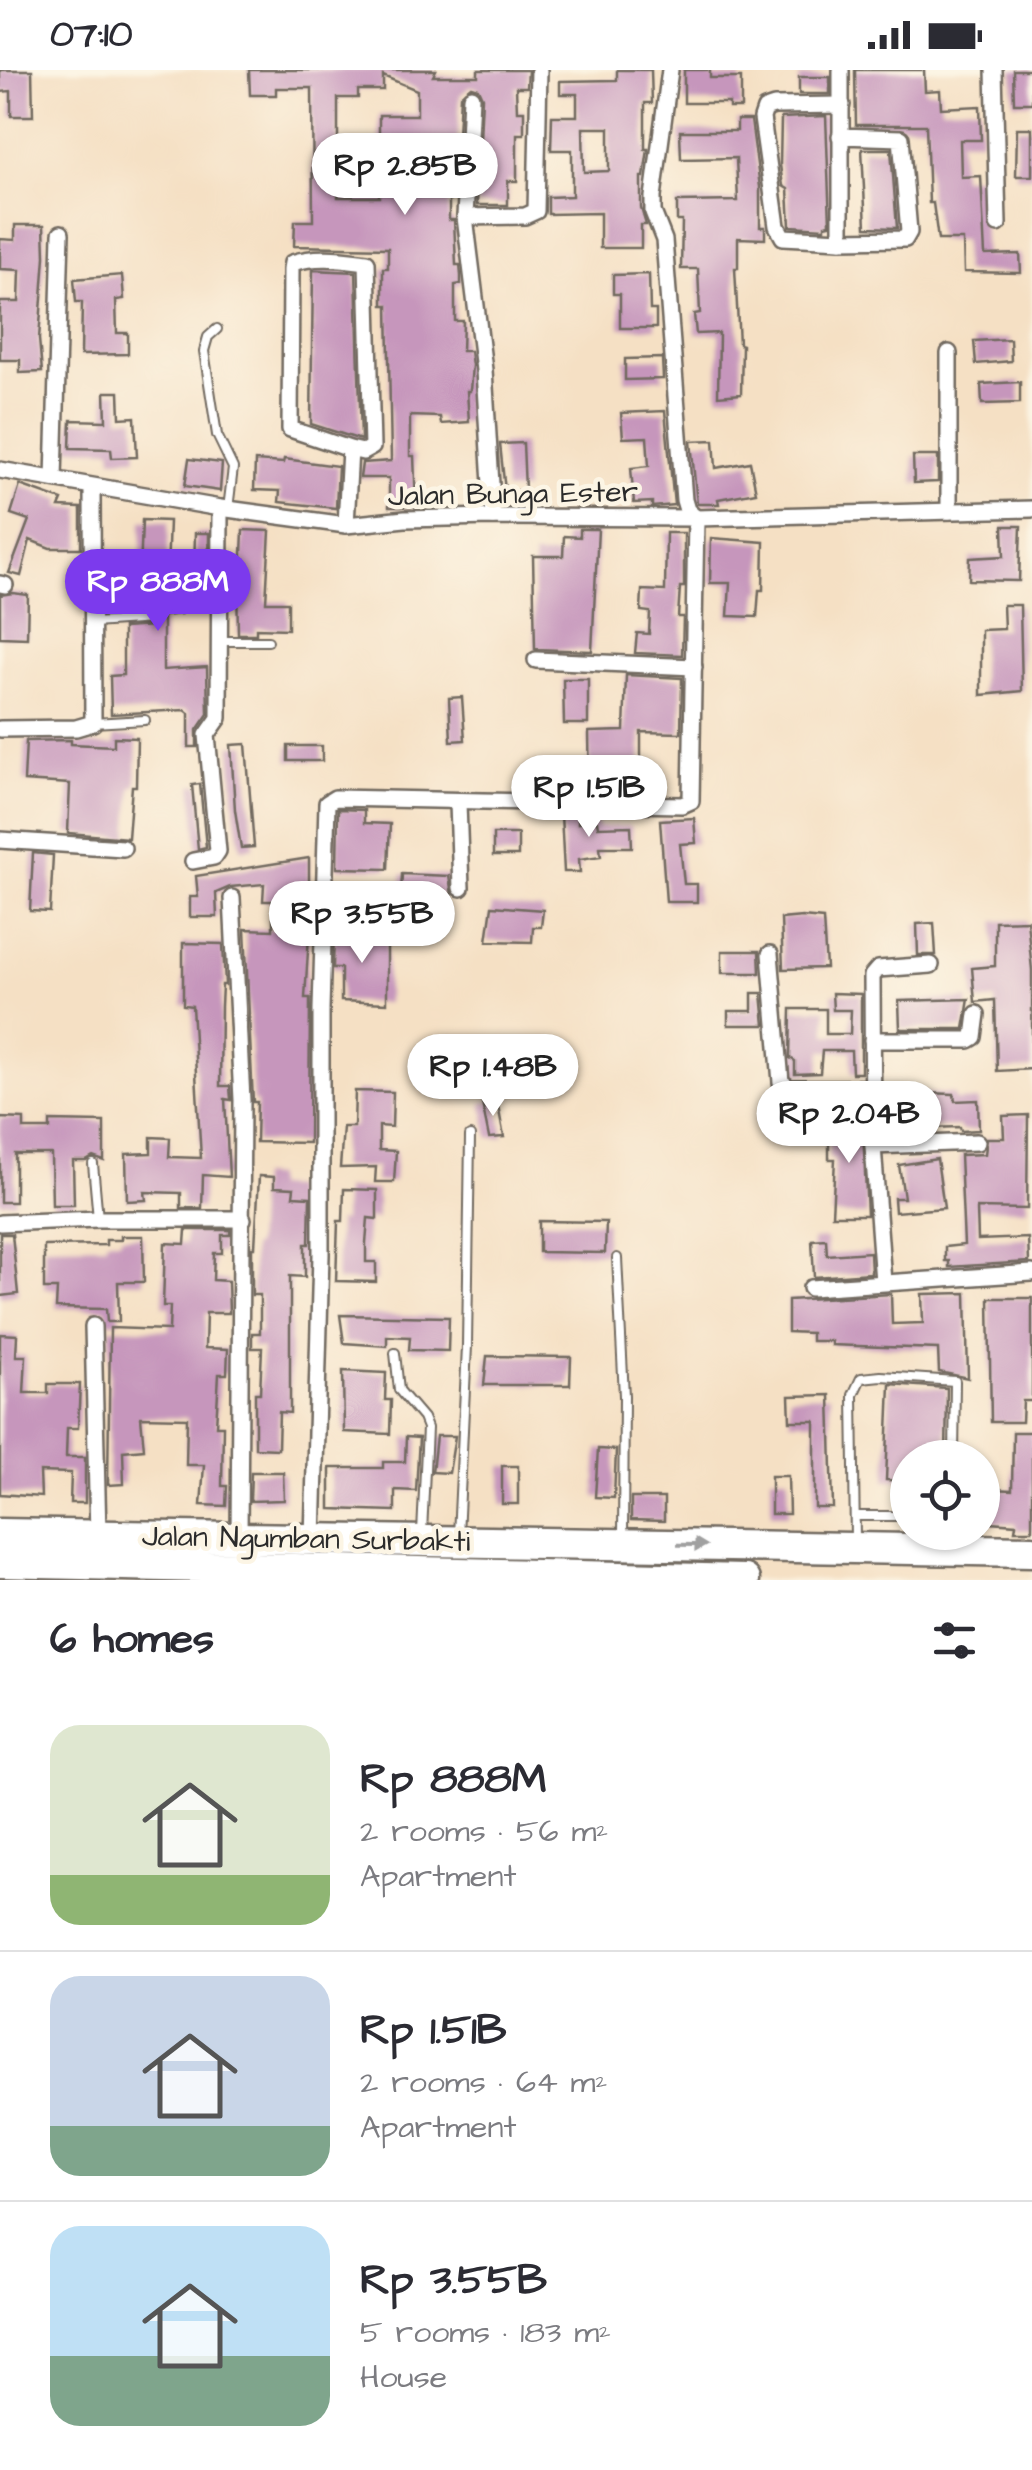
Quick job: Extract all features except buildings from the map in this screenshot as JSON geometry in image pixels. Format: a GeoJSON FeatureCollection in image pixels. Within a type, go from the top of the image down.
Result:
{"type":"FeatureCollection","features":[{"type":"Feature","properties":{"kind":"highway","name":"Jalan Ngumban Surbakti"},"geometry":{"type":"LineString","coordinates":[[0,1534],[623,1544],[855,1531],[890,1535]]}},
{"type":"Feature","properties":{"kind":"highway"},"geometry":{"type":"LineString","coordinates":[[545,1576],[547,1542]]}},
{"type":"Feature","properties":{"kind":"highway","name":"Jalan Ngumban Surbakti"},"geometry":{"type":"LineString","coordinates":[[1000,1547],[1032,1551]]}},
{"type":"Feature","properties":{"kind":"highway","name":"Jalan Ngumban Surbakti"},"geometry":{"type":"LineString","coordinates":[[0,1562],[401,1576],[744,1580]]}},
{"type":"Feature","properties":{"kind":"street"},"geometry":{"type":"LineString","coordinates":[[465,217],[525,216],[536,211],[540,70]]}},
{"type":"Feature","properties":{"kind":"street"},"geometry":{"type":"LineString","coordinates":[[313,1538],[326,806],[335,798],[688,804],[692,798],[696,518],[687,510],[684,500],[664,240],[653,212],[670,70]]}},
{"type":"Feature","properties":{"kind":"street"},"geometry":{"type":"LineString","coordinates":[[841,70],[841,240]]}},
{"type":"Feature","properties":{"kind":"street"},"geometry":{"type":"LineString","coordinates":[[994,70],[998,224]]}},
{"type":"Feature","properties":{"kind":"street"},"geometry":{"type":"LineString","coordinates":[[470,97],[465,217],[484,370],[493,517]]}},
{"type":"Feature","properties":{"kind":"street"},"geometry":{"type":"LineString","coordinates":[[840,136],[901,138],[909,232],[903,240],[787,239],[780,232],[762,118],[766,109],[842,105]]}},
{"type":"Feature","properties":{"kind":"street"},"geometry":{"type":"LineString","coordinates":[[54,479],[61,233]]}},
{"type":"Feature","properties":{"kind":"street"},"geometry":{"type":"LineString","coordinates":[[323,257],[368,262],[372,447],[364,452],[350,450],[290,429],[291,269],[297,260],[323,257]]}},
{"type":"Feature","properties":{"kind":"street"},"geometry":{"type":"LineString","coordinates":[[949,353],[949,511]]}},
{"type":"Feature","properties":{"kind":"street"},"geometry":{"type":"LineString","coordinates":[[346,525],[350,450]]}},
{"type":"Feature","properties":{"kind":"street","name":"Jalan Bunga Ester"},"geometry":{"type":"LineString","coordinates":[[0,470],[92,488],[346,525],[404,519],[696,518],[1032,509]]}},
{"type":"Feature","properties":{"kind":"street"},"geometry":{"type":"LineString","coordinates":[[0,729],[76,728],[94,723],[92,488]]}},
{"type":"Feature","properties":{"kind":"street"},"geometry":{"type":"LineString","coordinates":[[193,860],[214,857],[218,851],[207,735],[219,718],[224,508]]}},
{"type":"Feature","properties":{"kind":"street"},"geometry":{"type":"LineString","coordinates":[[536,660],[694,666]]}},
{"type":"Feature","properties":{"kind":"street"},"geometry":{"type":"LineString","coordinates":[[458,803],[461,888]]}},
{"type":"Feature","properties":{"kind":"street"},"geometry":{"type":"LineString","coordinates":[[0,840],[123,848]]}},
{"type":"Feature","properties":{"kind":"street"},"geometry":{"type":"LineString","coordinates":[[232,898],[242,1100],[240,1538]]}},
{"type":"Feature","properties":{"kind":"street"},"geometry":{"type":"LineString","coordinates":[[770,954],[781,1082],[790,1088],[871,1088]]}},
{"type":"Feature","properties":{"kind":"street"},"geometry":{"type":"LineString","coordinates":[[882,1282],[872,1146],[874,970],[931,966]]}},
{"type":"Feature","properties":{"kind":"street"},"geometry":{"type":"LineString","coordinates":[[872,1040],[969,1040],[974,1037],[977,1014]]}},
{"type":"Feature","properties":{"kind":"street"},"geometry":{"type":"LineString","coordinates":[[872,1146],[977,1142]]}},
{"type":"Feature","properties":{"kind":"street"},"geometry":{"type":"LineString","coordinates":[[0,1223],[98,1218],[242,1219]]}},
{"type":"Feature","properties":{"kind":"street"},"geometry":{"type":"LineString","coordinates":[[811,1288],[1032,1272]]}},
{"type":"Feature","properties":{"kind":"street"},"geometry":{"type":"LineString","coordinates":[[93,1326],[98,1535]]}},
{"type":"Feature","properties":{"kind":"lane"},"geometry":{"type":"LineString","coordinates":[[216,329],[208,336],[204,351],[219,440],[233,468],[224,508]]}},
{"type":"Feature","properties":{"kind":"lane"},"geometry":{"type":"LineString","coordinates":[[93,622],[153,619]]}},
{"type":"Feature","properties":{"kind":"lane"},"geometry":{"type":"LineString","coordinates":[[218,641],[268,641]]}},
{"type":"Feature","properties":{"kind":"lane"},"geometry":{"type":"LineString","coordinates":[[94,723],[145,720]]}},
{"type":"Feature","properties":{"kind":"lane"},"geometry":{"type":"LineString","coordinates":[[458,1541],[467,1346],[470,1136]]}},
{"type":"Feature","properties":{"kind":"lane"},"geometry":{"type":"LineString","coordinates":[[94,1164],[98,1218]]}},
{"type":"Feature","properties":{"kind":"lane"},"geometry":{"type":"LineString","coordinates":[[616,1258],[624,1396],[623,1544]]}},
{"type":"Feature","properties":{"kind":"lane"},"geometry":{"type":"LineString","coordinates":[[395,1353],[398,1390],[427,1428],[422,1540]]}},
{"type":"Feature","properties":{"kind":"lane"},"geometry":{"type":"LineString","coordinates":[[890,1521],[855,1531],[853,1395],[861,1378],[955,1381],[958,1385],[955,1440]]}}]}
